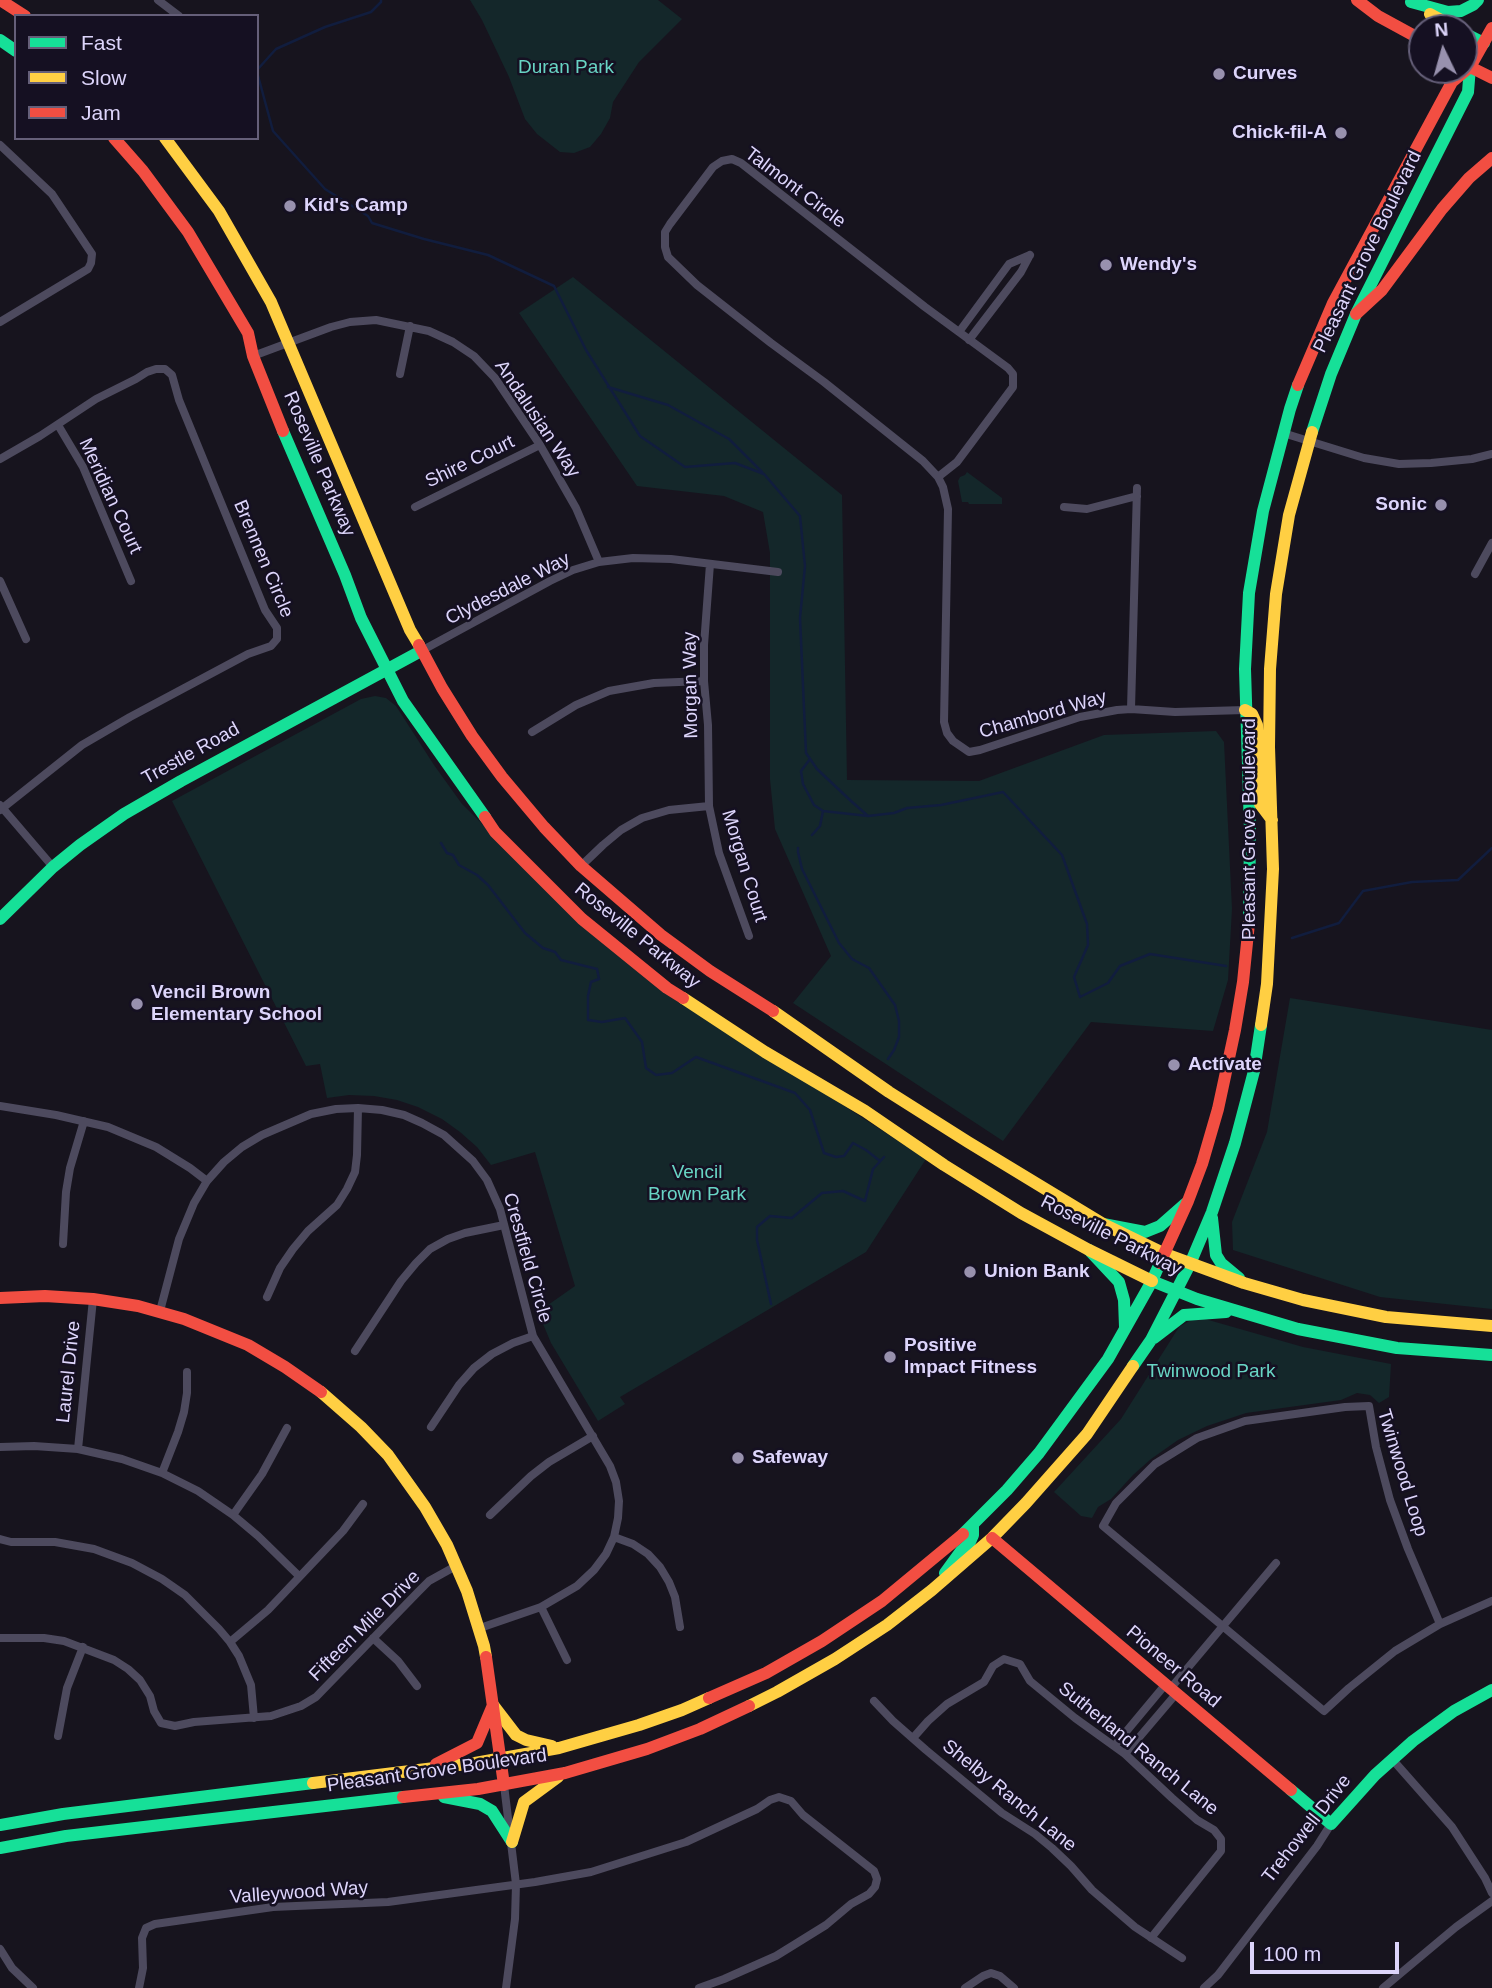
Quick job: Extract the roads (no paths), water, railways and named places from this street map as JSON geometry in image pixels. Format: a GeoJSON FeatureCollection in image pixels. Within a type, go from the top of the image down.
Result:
{"type":"FeatureCollection","features":[{"type":"Feature","properties":{"kind":"main road"},"geometry":{"type":"LineString","coordinates":[[0,0],[22,14]]}},
{"type":"Feature","properties":{"kind":"main road"},"geometry":{"type":"LineString","coordinates":[[1357,0],[1378,16],[1408,32]]}},
{"type":"Feature","properties":{"kind":"main road"},"geometry":{"type":"LineString","coordinates":[[1410,1],[1448,12],[1474,5],[1478,0]]}},
{"type":"Feature","properties":{"kind":"main road"},"geometry":{"type":"LineString","coordinates":[[1410,1],[1432,14]]}},
{"type":"Feature","properties":{"kind":"main road","name":"Pleasant Grove Boulevard"},"geometry":{"type":"LineString","coordinates":[[1478,51],[1492,28]]}},
{"type":"Feature","properties":{"kind":"main road"},"geometry":{"type":"LineString","coordinates":[[1478,40],[1484,43]]}},
{"type":"Feature","properties":{"kind":"main road","name":"Pleasant Grove Boulevard"},"geometry":{"type":"LineString","coordinates":[[0,1825],[63,1814],[500,1758],[559,1748],[682,1710],[766,1673],[822,1641],[882,1601],[973,1526],[1039,1454],[1108,1359],[1125,1330],[1165,1254],[1202,1164],[1218,1109],[1235,1030],[1249,922],[1245,710],[1247,634],[1254,557],[1262,510],[1305,366],[1333,303],[1451,84]]}},
{"type":"Feature","properties":{"kind":"main road","name":"Pleasant Grove Boulevard"},"geometry":{"type":"LineString","coordinates":[[0,1848],[128,1828],[504,1785],[565,1773],[646,1749],[694,1731],[803,1678],[858,1644],[932,1590],[992,1538],[1087,1434],[1151,1340],[1190,1264],[1227,1172],[1254,1071],[1264,1010],[1272,896],[1269,710],[1272,646],[1276,594],[1289,515],[1308,441],[1331,374],[1356,314],[1468,92],[1468,84]]}},
{"type":"Feature","properties":{"kind":"main road","name":"Roseville Parkway"},"geometry":{"type":"LineString","coordinates":[[116,140],[143,171],[188,232],[248,333],[253,356],[361,618],[403,701],[495,832],[556,895],[606,940],[667,988],[715,1020],[865,1111],[944,1165],[1021,1213],[1152,1281],[1235,1311],[1344,1339],[1397,1348],[1492,1356]]}},
{"type":"Feature","properties":{"kind":"main road","name":"Roseville Parkway"},"geometry":{"type":"LineString","coordinates":[[167,140],[230,228],[271,302],[391,589],[421,651],[488,758],[544,827],[582,866],[661,935],[710,971],[785,1019],[889,1092],[1103,1224],[1190,1264],[1303,1300],[1386,1317],[1492,1326]]}},
{"type":"Feature","properties":{"kind":"main road"},"geometry":{"type":"LineString","coordinates":[[1356,314],[1382,290],[1396,268],[1469,178],[1492,158]]}},
{"type":"Feature","properties":{"kind":"main road","name":"Trestle Road"},"geometry":{"type":"LineString","coordinates":[[0,919],[53,867],[103,828],[150,798],[421,651]]}},
{"type":"Feature","properties":{"kind":"main road"},"geometry":{"type":"LineString","coordinates":[[1245,710],[1252,714],[1257,725],[1260,804],[1272,820]]}},
{"type":"Feature","properties":{"kind":"main road"},"geometry":{"type":"LineString","coordinates":[[1103,1224],[1145,1232],[1160,1226],[1188,1201]]}},
{"type":"Feature","properties":{"kind":"main road"},"geometry":{"type":"LineString","coordinates":[[1212,1212],[1216,1255],[1221,1263],[1244,1283]]}},
{"type":"Feature","properties":{"kind":"main road"},"geometry":{"type":"LineString","coordinates":[[1089,1250],[1119,1282],[1124,1300],[1125,1330]]}},
{"type":"Feature","properties":{"kind":"main road"},"geometry":{"type":"LineString","coordinates":[[0,1298],[45,1296],[93,1299],[160,1311],[205,1326],[248,1345],[302,1378],[341,1408],[374,1440],[408,1483],[435,1524],[467,1591],[480,1628],[489,1671],[504,1785]]}},
{"type":"Feature","properties":{"kind":"main road"},"geometry":{"type":"LineString","coordinates":[[1151,1340],[1184,1315],[1193,1312],[1235,1311]]}},
{"type":"Feature","properties":{"kind":"main road"},"geometry":{"type":"LineString","coordinates":[[932,1590],[969,1544],[973,1526]]}},
{"type":"Feature","properties":{"kind":"main road","name":"Pioneer Road"},"geometry":{"type":"LineString","coordinates":[[992,1538],[1332,1824]]}},
{"type":"Feature","properties":{"kind":"main road","name":"Trehowell Drive"},"geometry":{"type":"LineString","coordinates":[[1332,1824],[1392,1759],[1433,1725],[1492,1690]]}},
{"type":"Feature","properties":{"kind":"main road"},"geometry":{"type":"LineString","coordinates":[[493,1705],[516,1735],[559,1748]]}},
{"type":"Feature","properties":{"kind":"main road"},"geometry":{"type":"LineString","coordinates":[[426,1769],[477,1742],[493,1705]]}},
{"type":"Feature","properties":{"kind":"main road"},"geometry":{"type":"LineString","coordinates":[[512,1842],[524,1802],[565,1773]]}},
{"type":"Feature","properties":{"kind":"main road"},"geometry":{"type":"LineString","coordinates":[[430,1795],[480,1804],[487,1808],[492,1811],[512,1842]]}},
{"type":"Feature","properties":{"kind":"street"},"geometry":{"type":"LineString","coordinates":[[158,0],[176,14]]}},
{"type":"Feature","properties":{"kind":"street"},"geometry":{"type":"LineString","coordinates":[[0,145],[52,194],[92,254],[88,269],[0,322]]}},
{"type":"Feature","properties":{"kind":"street","name":"Talmont Circle"},"geometry":{"type":"LineString","coordinates":[[733,159],[969,340],[1008,368],[1013,374],[1013,387],[957,462],[937,477],[923,461],[676,267],[668,257],[665,232],[713,167],[722,161],[733,159]]}},
{"type":"Feature","properties":{"kind":"street"},"geometry":{"type":"LineString","coordinates":[[959,332],[1009,264],[1030,255],[1021,272],[969,340]]}},
{"type":"Feature","properties":{"kind":"street","name":"Andalusian Way"},"geometry":{"type":"LineString","coordinates":[[253,356],[331,327],[376,320],[429,331],[453,342],[474,356],[495,378],[540,445],[576,508],[599,562]]}},
{"type":"Feature","properties":{"kind":"street"},"geometry":{"type":"LineString","coordinates":[[400,374],[411,326]]}},
{"type":"Feature","properties":{"kind":"street","name":"Brennen Circle"},"geometry":{"type":"LineString","coordinates":[[0,459],[96,399],[147,372],[165,369],[172,375],[179,400],[265,610],[277,628],[277,639],[271,646],[248,654],[82,745],[1,807]]}},
{"type":"Feature","properties":{"kind":"street","name":"Meridian Court"},"geometry":{"type":"LineString","coordinates":[[58,425],[83,467],[131,581]]}},
{"type":"Feature","properties":{"kind":"street"},"geometry":{"type":"LineString","coordinates":[[1283,433],[1364,458],[1399,464],[1492,455]]}},
{"type":"Feature","properties":{"kind":"street","name":"Shire Court"},"geometry":{"type":"LineString","coordinates":[[415,507],[540,445]]}},
{"type":"Feature","properties":{"kind":"street","name":"Chambord Way"},"geometry":{"type":"LineString","coordinates":[[937,477],[947,499],[948,509],[943,700],[944,722],[953,741],[969,752],[980,750],[1117,709],[1163,712],[1245,710]]}},
{"type":"Feature","properties":{"kind":"street"},"geometry":{"type":"LineString","coordinates":[[1064,508],[1087,509],[1137,492],[1131,709]]}},
{"type":"Feature","properties":{"kind":"street"},"geometry":{"type":"LineString","coordinates":[[1475,574],[1492,543]]}},
{"type":"Feature","properties":{"kind":"street","name":"Clydesdale Way"},"geometry":{"type":"LineString","coordinates":[[421,651],[550,581],[599,562],[633,558],[671,559],[778,572]]}},
{"type":"Feature","properties":{"kind":"street","name":"Morgan Way"},"geometry":{"type":"LineString","coordinates":[[709,806],[704,645],[710,565]]}},
{"type":"Feature","properties":{"kind":"street"},"geometry":{"type":"LineString","coordinates":[[0,581],[26,639]]}},
{"type":"Feature","properties":{"kind":"street"},"geometry":{"type":"LineString","coordinates":[[531,732],[576,705],[609,691],[654,683],[704,681]]}},
{"type":"Feature","properties":{"kind":"street"},"geometry":{"type":"LineString","coordinates":[[582,866],[621,830],[642,818],[669,810],[709,806]]}},
{"type":"Feature","properties":{"kind":"street","name":"Morgan Court"},"geometry":{"type":"LineString","coordinates":[[709,806],[719,853],[749,936]]}},
{"type":"Feature","properties":{"kind":"street"},"geometry":{"type":"LineString","coordinates":[[1,807],[53,867]]}},
{"type":"Feature","properties":{"kind":"street"},"geometry":{"type":"LineString","coordinates":[[0,1106],[108,1127],[156,1147],[207,1181]]}},
{"type":"Feature","properties":{"kind":"street"},"geometry":{"type":"LineString","coordinates":[[267,1297],[280,1268],[293,1249],[308,1231],[337,1205],[347,1189],[355,1172],[358,1108]]}},
{"type":"Feature","properties":{"kind":"street","name":"Crestfield Circle"},"geometry":{"type":"LineString","coordinates":[[160,1311],[185,1222],[207,1181],[224,1162],[262,1135],[311,1114],[336,1109],[382,1110],[422,1123],[451,1141],[473,1161],[487,1180],[500,1209],[533,1336],[610,1466],[619,1501],[614,1537],[606,1555],[577,1586],[541,1607],[480,1628]]}},
{"type":"Feature","properties":{"kind":"street"},"geometry":{"type":"LineString","coordinates":[[63,1244],[66,1192],[84,1121]]}},
{"type":"Feature","properties":{"kind":"street"},"geometry":{"type":"LineString","coordinates":[[355,1351],[401,1281],[430,1249],[464,1233],[504,1225]]}},
{"type":"Feature","properties":{"kind":"street","name":"Laurel Drive"},"geometry":{"type":"LineString","coordinates":[[78,1449],[93,1299]]}},
{"type":"Feature","properties":{"kind":"street"},"geometry":{"type":"LineString","coordinates":[[431,1427],[459,1385],[474,1368],[492,1354],[533,1336]]}},
{"type":"Feature","properties":{"kind":"street"},"geometry":{"type":"LineString","coordinates":[[162,1473],[184,1412],[187,1372]]}},
{"type":"Feature","properties":{"kind":"street","name":"Twinwood Loop"},"geometry":{"type":"LineString","coordinates":[[1223,1626],[1103,1526],[1116,1503],[1155,1464],[1197,1438],[1245,1421],[1345,1406],[1369,1406],[1376,1447],[1390,1500],[1440,1624]]}},
{"type":"Feature","properties":{"kind":"street"},"geometry":{"type":"LineString","coordinates":[[233,1515],[262,1474],[287,1428]]}},
{"type":"Feature","properties":{"kind":"street"},"geometry":{"type":"LineString","coordinates":[[490,1515],[549,1462],[593,1436]]}},
{"type":"Feature","properties":{"kind":"street"},"geometry":{"type":"LineString","coordinates":[[0,1447],[78,1449],[122,1459],[162,1473],[198,1491],[233,1515],[299,1576]]}},
{"type":"Feature","properties":{"kind":"street"},"geometry":{"type":"LineString","coordinates":[[230,1642],[268,1610],[343,1531],[363,1504]]}},
{"type":"Feature","properties":{"kind":"street"},"geometry":{"type":"LineString","coordinates":[[614,1537],[633,1544],[648,1554],[660,1567],[675,1597],[680,1627]]}},
{"type":"Feature","properties":{"kind":"street"},"geometry":{"type":"LineString","coordinates":[[0,1539],[11,1542],[55,1542],[94,1549],[132,1563],[185,1595],[230,1642],[247,1674],[254,1718]]}},
{"type":"Feature","properties":{"kind":"street"},"geometry":{"type":"LineString","coordinates":[[1115,1745],[1170,1689],[1276,1563]]}},
{"type":"Feature","properties":{"kind":"street","name":"Fifteen Mile Drive"},"geometry":{"type":"LineString","coordinates":[[0,1638],[65,1641],[114,1660],[140,1680],[161,1723],[175,1726],[286,1713],[316,1697],[429,1581],[456,1566]]}},
{"type":"Feature","properties":{"kind":"street"},"geometry":{"type":"LineString","coordinates":[[1223,1626],[1324,1711],[1395,1651],[1440,1624],[1492,1601]]}},
{"type":"Feature","properties":{"kind":"street"},"geometry":{"type":"LineString","coordinates":[[541,1607],[567,1660]]}},
{"type":"Feature","properties":{"kind":"street"},"geometry":{"type":"LineString","coordinates":[[373,1639],[398,1661],[417,1686]]}},
{"type":"Feature","properties":{"kind":"street"},"geometry":{"type":"LineString","coordinates":[[58,1736],[67,1688],[83,1647]]}},
{"type":"Feature","properties":{"kind":"street","name":"Sutherland Ranch Lane"},"geometry":{"type":"LineString","coordinates":[[913,1738],[928,1720],[947,1704],[984,1682],[993,1666],[1004,1659],[1020,1664],[1030,1681],[1075,1718],[1115,1745],[1221,1839],[1221,1850],[1152,1938]]}},
{"type":"Feature","properties":{"kind":"street"},"geometry":{"type":"LineString","coordinates":[[1125,1754],[1170,1689]]}},
{"type":"Feature","properties":{"kind":"street","name":"Shelby Ranch Lane"},"geometry":{"type":"LineString","coordinates":[[874,1701],[913,1738],[1002,1813],[1052,1848],[1092,1890],[1135,1927],[1182,1958]]}},
{"type":"Feature","properties":{"kind":"street"},"geometry":{"type":"LineString","coordinates":[[1392,1759],[1452,1827],[1492,1893]]}},
{"type":"Feature","properties":{"kind":"street"},"geometry":{"type":"LineString","coordinates":[[504,1785],[516,1885],[515,1919],[506,1988]]}},
{"type":"Feature","properties":{"kind":"street","name":"Valleywood Way"},"geometry":{"type":"LineString","coordinates":[[139,1988],[143,1968],[142,1938],[146,1928],[155,1924],[273,1907],[388,1902],[591,1872],[651,1854],[706,1833],[779,1797],[792,1801],[803,1815],[874,1871],[877,1879],[869,1894],[851,1904],[826,1925],[776,1956],[699,1988]]}},
{"type":"Feature","properties":{"kind":"street","name":"Trehowell Drive"},"geometry":{"type":"LineString","coordinates":[[1204,1988],[1218,1975],[1332,1824]]}},
{"type":"Feature","properties":{"kind":"street"},"geometry":{"type":"LineString","coordinates":[[1384,1988],[1456,1927],[1492,1901]]}},
{"type":"Feature","properties":{"kind":"street"},"geometry":{"type":"LineString","coordinates":[[0,1949],[12,1968],[33,1988]]}},
{"type":"Feature","properties":{"kind":"street"},"geometry":{"type":"LineString","coordinates":[[965,1988],[991,1973],[1000,1976],[1014,1988]]}},
{"type":"Feature","properties":{"kind":"waterway"},"geometry":{"type":"LineString","coordinates":[[259,68],[276,49],[325,27],[371,12],[381,0]]}},
{"type":"Feature","properties":{"kind":"waterway"},"geometry":{"type":"LineString","coordinates":[[259,79],[273,131],[325,189],[368,216],[372,223],[488,255],[554,286],[586,350],[640,436],[685,467],[735,463],[764,474],[800,516],[805,566],[800,618],[806,753],[817,769],[851,801],[868,816],[1003,792],[1062,855],[1087,924],[1088,945],[1074,977],[1080,997],[1108,983],[1120,966],[1150,954],[1226,966]]}},
{"type":"Feature","properties":{"kind":"waterway"},"geometry":{"type":"LineString","coordinates":[[608,387],[668,405],[729,439],[762,472]]}},
{"type":"Feature","properties":{"kind":"waterway"},"geometry":{"type":"LineString","coordinates":[[810,759],[801,771],[803,784],[814,805],[823,811],[868,816]]}},
{"type":"Feature","properties":{"kind":"waterway"},"geometry":{"type":"LineString","coordinates":[[812,835],[820,826],[823,811]]}},
{"type":"Feature","properties":{"kind":"waterway"},"geometry":{"type":"LineString","coordinates":[[441,843],[459,865],[488,885],[525,933],[543,948],[555,952],[561,960],[597,969],[599,979],[591,982],[588,996],[588,1020],[602,1022],[625,1018],[642,1042],[646,1068],[656,1075],[672,1073],[696,1057],[795,1093],[810,1110],[824,1153],[836,1157],[844,1156],[853,1143],[880,1161]]}},
{"type":"Feature","properties":{"kind":"waterway"},"geometry":{"type":"LineString","coordinates":[[798,848],[802,869],[839,943],[852,959],[869,968],[895,1005],[899,1037],[888,1059]]}},
{"type":"Feature","properties":{"kind":"waterway"},"geometry":{"type":"LineString","coordinates":[[1292,938],[1339,923],[1363,891],[1412,882],[1458,880],[1492,848]]}},
{"type":"Feature","properties":{"kind":"waterway"},"geometry":{"type":"LineString","coordinates":[[771,1304],[757,1240],[757,1227],[770,1216],[792,1218],[822,1193],[843,1191],[865,1201],[873,1169],[884,1157]]}},
{"type":"Feature","properties":{"kind":"place","name":"Curves"},"geometry":{"type":"Point","coordinates":[1219,74]}},
{"type":"Feature","properties":{"kind":"place","name":"Chick-fil-A"},"geometry":{"type":"Point","coordinates":[1341,133]}},
{"type":"Feature","properties":{"kind":"place","name":"Kid's Camp"},"geometry":{"type":"Point","coordinates":[290,206]}},
{"type":"Feature","properties":{"kind":"place","name":"Wendy's"},"geometry":{"type":"Point","coordinates":[1106,265]}},
{"type":"Feature","properties":{"kind":"place","name":"Sonic"},"geometry":{"type":"Point","coordinates":[1441,505]}},
{"type":"Feature","properties":{"kind":"place","name":"Vencil Brown Elementary School"},"geometry":{"type":"Point","coordinates":[137,1004]}},
{"type":"Feature","properties":{"kind":"place","name":"Actívate"},"geometry":{"type":"Point","coordinates":[1174,1065]}},
{"type":"Feature","properties":{"kind":"place","name":"Union Bank"},"geometry":{"type":"Point","coordinates":[970,1272]}},
{"type":"Feature","properties":{"kind":"place","name":"Positive Impact Fitness"},"geometry":{"type":"Point","coordinates":[890,1357]}},
{"type":"Feature","properties":{"kind":"place","name":"Safeway"},"geometry":{"type":"Point","coordinates":[738,1458]}},
{"type":"Feature","properties":{"kind":"park label","name":"Duran Park"},"geometry":{"type":"Point","coordinates":[566,68]}},
{"type":"Feature","properties":{"kind":"park label","name":"Vencil Brown Park"},"geometry":{"type":"Point","coordinates":[697,1184]}},
{"type":"Feature","properties":{"kind":"park label","name":"Twinwood Park"},"geometry":{"type":"Point","coordinates":[1211,1372]}}]}
